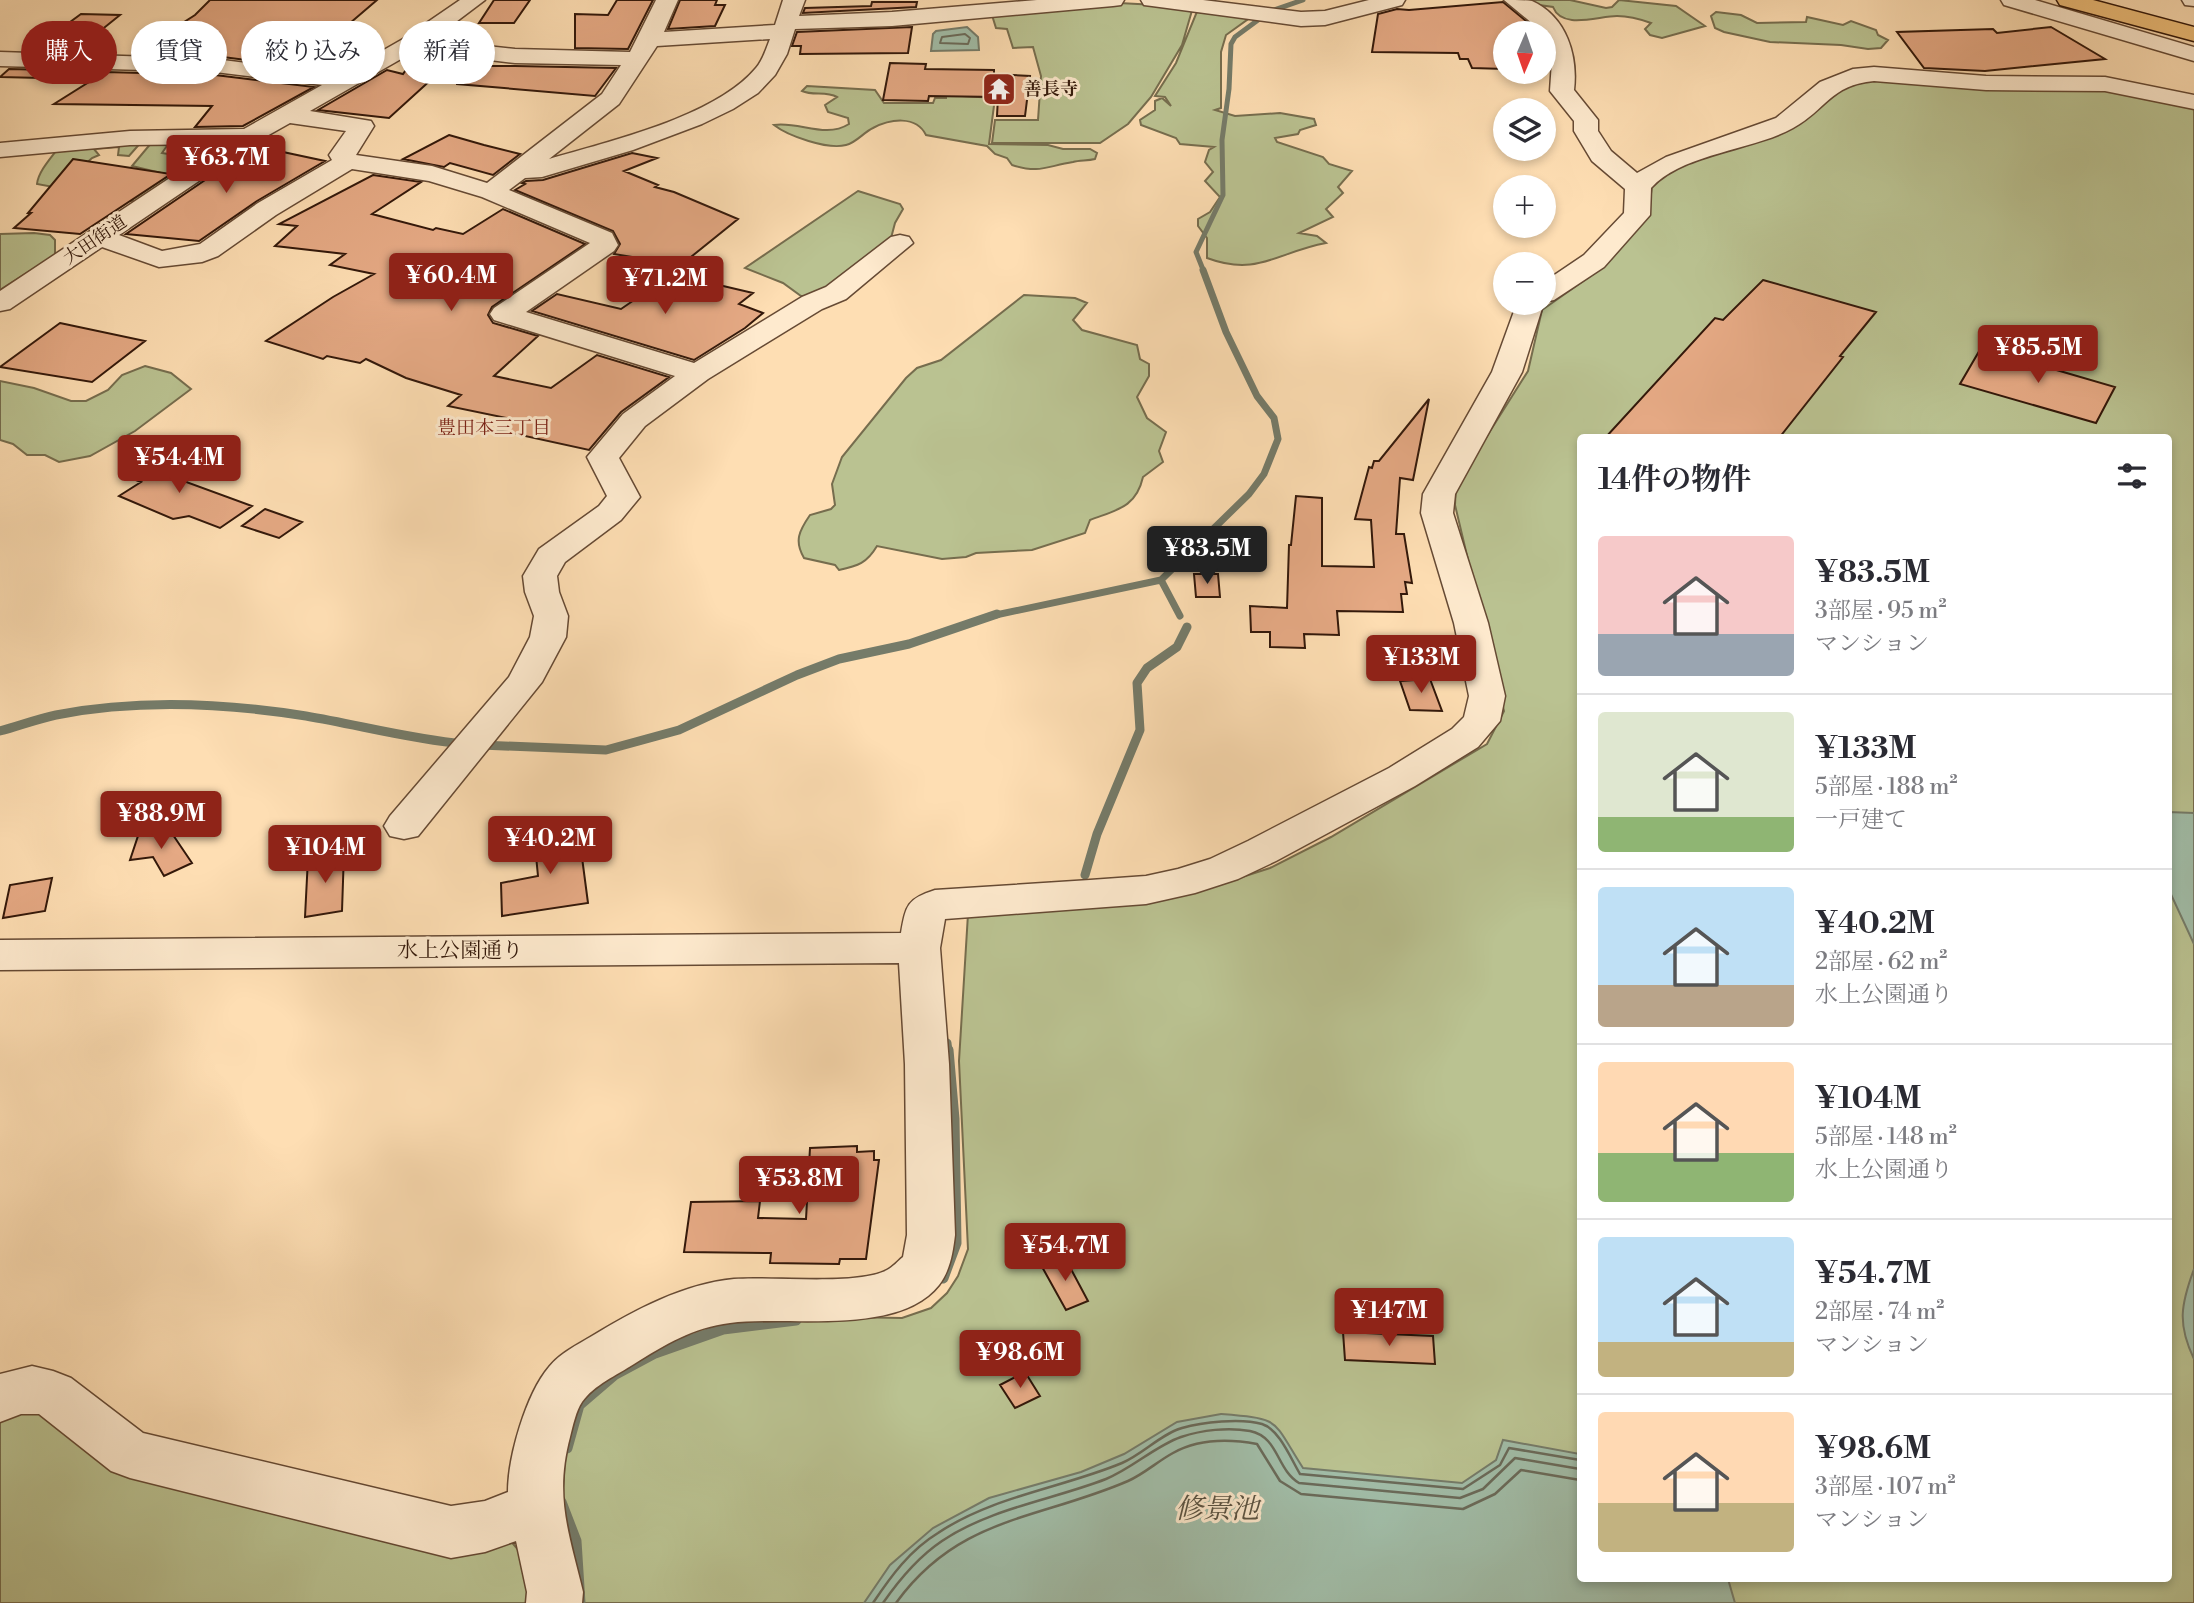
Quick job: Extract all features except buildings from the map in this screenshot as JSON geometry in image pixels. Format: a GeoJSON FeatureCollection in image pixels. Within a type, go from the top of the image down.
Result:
{"type":"FeatureCollection","features":[{"type":"Feature","properties":{"kind":"highway"},"geometry":{"type":"LineString","coordinates":[[2068,0],[2194,34]]}},
{"type":"Feature","properties":{"kind":"highway"},"geometry":{"type":"LineString","coordinates":[[2125,0],[2194,19]]}},
{"type":"Feature","properties":{"kind":"street","name":"大田街道"},"geometry":{"type":"LineString","coordinates":[[444,21],[474,0]]}},
{"type":"Feature","properties":{"kind":"street"},"geometry":{"type":"LineString","coordinates":[[500,186],[611,99],[644,49],[667,0]]}},
{"type":"Feature","properties":{"kind":"street"},"geometry":{"type":"LineString","coordinates":[[495,54],[515,56],[644,49],[787,18],[892,19],[1113,0]]}},
{"type":"Feature","properties":{"kind":"street"},"geometry":{"type":"LineString","coordinates":[[1152,0],[1301,19],[1325,18],[1394,0]]}},
{"type":"Feature","properties":{"kind":"street"},"geometry":{"type":"LineString","coordinates":[[1515,0],[1542,20],[1559,38],[1564,51],[1562,91],[1586,120],[1586,131],[1601,156],[1638,187]]}},
{"type":"Feature","properties":{"kind":"street"},"geometry":{"type":"LineString","coordinates":[[2012,0],[2194,54]]}},
{"type":"Feature","properties":{"kind":"street"},"geometry":{"type":"LineString","coordinates":[[500,186],[684,124],[727,105],[754,85],[766,71],[787,18]]}},
{"type":"Feature","properties":{"kind":"street"},"geometry":{"type":"LineString","coordinates":[[0,59],[241,68]]}},
{"type":"Feature","properties":{"kind":"street"},"geometry":{"type":"LineString","coordinates":[[1556,286],[1594,261],[1637,215],[1638,187],[1650,174],[1675,162],[1785,123],[1828,87],[1853,75],[1874,74],[1986,83],[2105,84],[2194,102]]}},
{"type":"Feature","properties":{"kind":"street","name":"大田街道"},"geometry":{"type":"LineString","coordinates":[[0,303],[249,136],[340,84]]}},
{"type":"Feature","properties":{"kind":"street"},"geometry":{"type":"LineString","coordinates":[[288,115],[362,126],[341,155],[348,161],[500,186],[603,239],[605,245],[504,314],[698,373]]}},
{"type":"Feature","properties":{"kind":"street"},"geometry":{"type":"LineString","coordinates":[[0,150],[153,137],[249,136]]}},
{"type":"Feature","properties":{"kind":"street"},"geometry":{"type":"LineString","coordinates":[[100,237],[159,259],[192,256],[209,250],[267,209],[348,161]]}},
{"type":"Feature","properties":{"kind":"street"},"geometry":{"type":"LineString","coordinates":[[404,825],[524,682],[548,636],[550,626],[551,616],[542,593],[540,576],[551,556],[610,513],[624,497],[603,457],[634,419],[698,373],[813,303],[836,293],[900,243]]}},
{"type":"Feature","properties":{"kind":"street"},"geometry":{"type":"LineString","coordinates":[[554,1603],[555,1592],[537,1504],[535,1479],[555,1405],[568,1380],[652,1324],[691,1309],[733,1301],[853,1299],[879,1295],[920,1272],[928,1256],[931,1236],[927,1065],[919,948],[926,910],[935,905],[1146,890],[1181,883],[1224,869],[1402,777],[1465,738],[1482,721],[1487,696],[1471,623],[1437,513],[1439,494],[1507,372],[1527,315]]}},
{"type":"Feature","properties":{"kind":"street","name":"水上公園通り"},"geometry":{"type":"LineString","coordinates":[[0,955],[919,948]]}},
{"type":"Feature","properties":{"kind":"street"},"geometry":{"type":"LineString","coordinates":[[0,1399],[13,1392],[32,1389],[53,1394],[130,1454],[451,1532],[481,1530],[512,1518],[537,1504]]}},
{"type":"Feature","properties":{"kind":"green space"},"geometry":{"type":"Polygon","coordinates":[[[1529,0],[1570,0],[1606,8],[1612,7],[1619,0],[1676,6],[1705,26],[1662,38],[1650,35],[1645,29],[1651,23],[1643,20],[1617,16],[1572,20],[1558,14],[1553,7],[1532,4],[1529,0]]]}},
{"type":"Feature","properties":{"kind":"green space"},"geometry":{"type":"Polygon","coordinates":[[[1119,3],[1193,7],[1182,45],[1151,97],[1128,124],[1100,143],[992,143],[995,120],[1038,120],[1041,76],[1033,47],[1013,48],[1007,29],[996,28],[991,12],[1119,3]]]}},
{"type":"Feature","properties":{"kind":"green space"},"geometry":{"type":"Polygon","coordinates":[[[1198,9],[1251,17],[1226,35],[1221,52],[1221,108],[1215,110],[1235,116],[1280,113],[1314,119],[1316,125],[1300,130],[1298,134],[1275,138],[1277,142],[1323,157],[1329,164],[1352,171],[1338,187],[1343,193],[1326,209],[1333,217],[1299,233],[1317,236],[1326,243],[1254,264],[1240,265],[1207,258],[1207,238],[1198,226],[1198,219],[1210,212],[1220,197],[1205,181],[1213,172],[1205,162],[1209,150],[1214,147],[1180,144],[1176,138],[1141,125],[1140,120],[1155,110],[1155,101],[1162,98],[1171,106],[1165,97],[1155,96],[1176,63],[1198,9]]]}},
{"type":"Feature","properties":{"kind":"green space"},"geometry":{"type":"Polygon","coordinates":[[[1716,12],[1741,15],[1757,23],[1806,22],[1807,17],[1843,25],[1851,21],[1876,30],[1878,35],[1888,40],[1881,48],[1868,49],[1770,42],[1715,28],[1711,16],[1716,12]]]}},
{"type":"Feature","properties":{"kind":"green space"},"geometry":{"type":"Polygon","coordinates":[[[1868,80],[2094,88],[2194,105],[2194,1603],[567,1603],[550,1489],[575,1399],[658,1342],[721,1322],[845,1317],[902,1318],[931,1308],[947,1293],[958,1276],[968,1249],[959,1061],[968,914],[1202,890],[1270,868],[1331,837],[1487,744],[1504,711],[1455,505],[1456,485],[1528,371],[1541,315],[1556,315],[1556,300],[1599,270],[1648,216],[1652,186],[1668,173],[1842,87],[1868,80]]]}},
{"type":"Feature","properties":{"kind":"green space"},"geometry":{"type":"Polygon","coordinates":[[[807,86],[875,90],[884,103],[933,103],[935,98],[946,98],[946,95],[995,98],[989,144],[1048,145],[1063,149],[1090,149],[1097,153],[1092,160],[1043,168],[1022,168],[1012,165],[1007,158],[995,154],[987,146],[926,135],[916,124],[902,121],[880,125],[846,145],[819,144],[774,125],[831,130],[849,124],[848,118],[828,112],[825,105],[837,97],[802,91],[807,86]]]}},
{"type":"Feature","properties":{"kind":"green space"},"geometry":{"type":"Polygon","coordinates":[[[143,140],[129,156],[118,155],[119,147],[94,149],[99,155],[82,167],[161,173],[132,166],[152,142],[169,143],[162,153],[197,161],[142,201],[37,184],[42,171],[56,151],[143,140]]]}},
{"type":"Feature","properties":{"kind":"green space"},"geometry":{"type":"Polygon","coordinates":[[[858,191],[900,204],[903,209],[895,223],[890,242],[837,286],[813,296],[801,296],[783,283],[745,268],[858,191]]]}},
{"type":"Feature","properties":{"kind":"green space"},"geometry":{"type":"Polygon","coordinates":[[[0,234],[50,235],[55,240],[55,255],[0,290],[0,234]]]}},
{"type":"Feature","properties":{"kind":"green space"},"geometry":{"type":"Polygon","coordinates":[[[1024,295],[1075,298],[1087,303],[1073,320],[1082,330],[1137,345],[1140,359],[1149,364],[1149,376],[1137,397],[1147,418],[1166,432],[1159,451],[1163,462],[1143,477],[1130,502],[1090,520],[1085,533],[1032,550],[976,553],[966,557],[942,559],[877,546],[861,563],[839,570],[835,565],[804,558],[799,546],[801,531],[810,515],[831,509],[835,505],[832,484],[842,457],[906,378],[917,368],[941,360],[1024,295]]]}},
{"type":"Feature","properties":{"kind":"green space"},"geometry":{"type":"Polygon","coordinates":[[[145,366],[171,373],[191,389],[135,431],[90,456],[59,462],[45,455],[27,455],[13,444],[0,440],[0,381],[34,388],[71,401],[86,401],[108,390],[122,375],[145,366]]]}},
{"type":"Feature","properties":{"kind":"green space"},"geometry":{"type":"Polygon","coordinates":[[[35,1404],[509,1539],[532,1566],[530,1603],[0,1603],[0,1411],[35,1404]]]}},
{"type":"Feature","properties":{"kind":"water"},"geometry":{"type":"Polygon","coordinates":[[[967,27],[978,37],[979,50],[931,51],[933,34],[936,31],[967,27]]]}},
{"type":"Feature","properties":{"kind":"water"},"geometry":{"type":"Polygon","coordinates":[[[2172,812],[2194,813],[2194,944],[2172,897],[2172,812]]]}},
{"type":"Feature","properties":{"kind":"water"},"geometry":{"type":"Polygon","coordinates":[[[2194,1269],[2194,1359],[2185,1335],[2183,1314],[2194,1269]]]}},
{"type":"Feature","properties":{"kind":"water","name":"修景池"},"geometry":{"type":"Polygon","coordinates":[[[1221,1414],[1265,1420],[1279,1430],[1303,1468],[1462,1483],[1496,1460],[1503,1440],[1577,1453],[1577,1582],[1729,1582],[1735,1603],[864,1603],[890,1565],[933,1528],[989,1498],[1081,1472],[1124,1454],[1177,1422],[1221,1414]]]}},
{"type":"Feature","properties":{"kind":"waterway"},"geometry":{"type":"LineString","coordinates":[[1268,12],[1303,0]]}},
{"type":"Feature","properties":{"kind":"waterway"},"geometry":{"type":"LineString","coordinates":[[1204,272],[1196,252],[1223,195],[1222,140],[1229,89],[1231,44],[1235,37],[1258,20]]}},
{"type":"Feature","properties":{"kind":"waterway"},"geometry":{"type":"LineString","coordinates":[[1161,580],[1249,494],[1264,474],[1278,439],[1274,418],[1257,396],[1226,332],[1203,270]]}},
{"type":"Feature","properties":{"kind":"waterway"},"geometry":{"type":"LineString","coordinates":[[991,616],[1161,580]]}},
{"type":"Feature","properties":{"kind":"waterway"},"geometry":{"type":"LineString","coordinates":[[1161,580],[1180,616]]}},
{"type":"Feature","properties":{"kind":"waterway"},"geometry":{"type":"LineString","coordinates":[[991,616],[997,614]]}},
{"type":"Feature","properties":{"kind":"waterway"},"geometry":{"type":"LineString","coordinates":[[481,745],[606,750],[679,730],[797,675],[839,659],[909,644],[991,616]]}},
{"type":"Feature","properties":{"kind":"waterway"},"geometry":{"type":"LineString","coordinates":[[1085,875],[1097,834],[1140,730],[1137,683],[1147,668],[1177,647],[1187,627]]}},
{"type":"Feature","properties":{"kind":"waterway"},"geometry":{"type":"LineString","coordinates":[[0,731],[49,717],[87,710],[181,705],[275,712],[464,744]]}},
{"type":"Feature","properties":{"kind":"waterway"},"geometry":{"type":"LineString","coordinates":[[947,1043],[948,1052]]}},
{"type":"Feature","properties":{"kind":"waterway"},"geometry":{"type":"LineString","coordinates":[[943,1278],[956,1243],[954,1119],[948,1050]]}},
{"type":"Feature","properties":{"kind":"waterway"},"geometry":{"type":"LineString","coordinates":[[567,1448],[579,1405],[614,1375],[655,1353],[723,1329],[796,1320]]}},
{"type":"Feature","properties":{"kind":"waterway"},"geometry":{"type":"LineString","coordinates":[[561,1502],[576,1541],[580,1603]]}},
{"type":"Feature","properties":{"kind":"place","name":"善長寺"},"geometry":{"type":"Point","coordinates":[999,89]}},
{"type":"Feature","properties":{"kind":"district","name":"豊田本三丁目"},"geometry":{"type":"Point","coordinates":[494,428]}}]}
